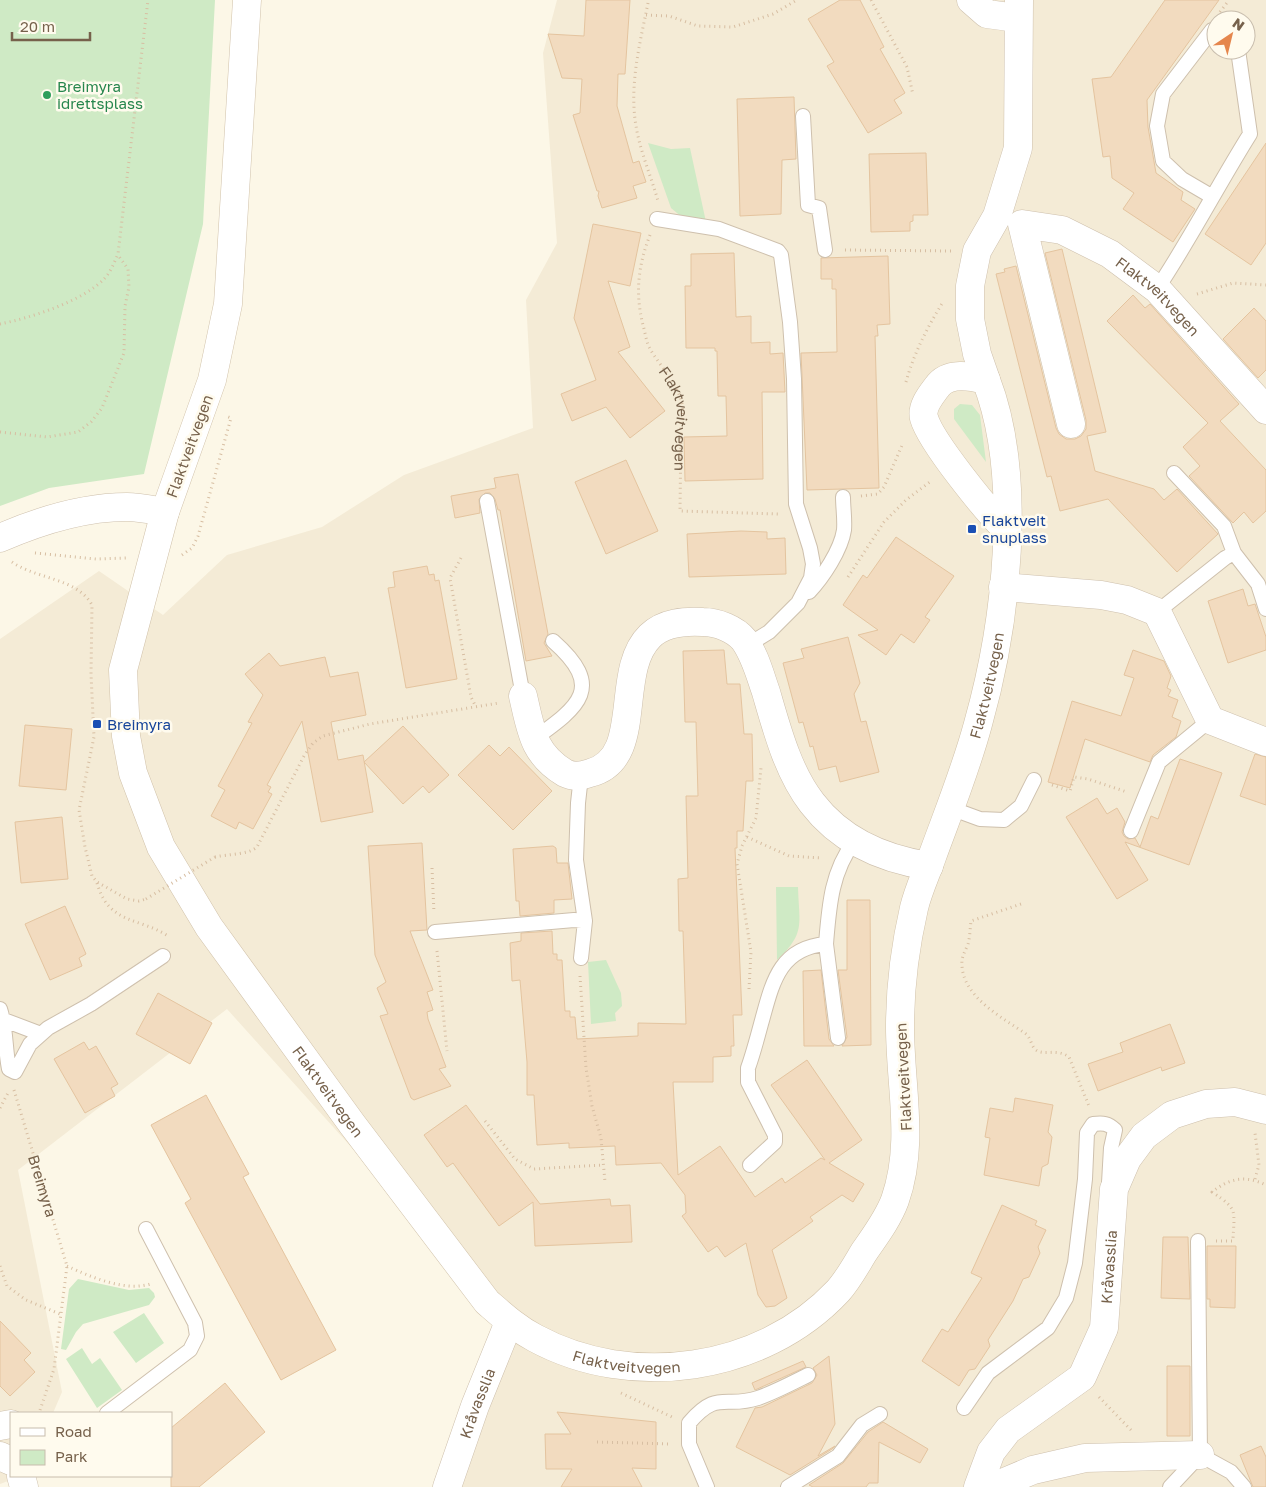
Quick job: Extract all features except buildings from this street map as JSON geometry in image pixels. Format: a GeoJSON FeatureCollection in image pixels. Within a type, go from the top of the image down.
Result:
{"type":"FeatureCollection","features":[{"type":"Feature","properties":{"kind":"street","name":"Flaktveitvegen"},"geometry":{"type":"LineString","coordinates":[[247,0],[228,304],[212,380],[165,512],[123,670],[126,736],[133,774],[161,847],[209,927],[352,1124],[487,1302],[509,1322],[536,1339],[568,1352],[621,1365],[660,1368],[715,1362],[782,1336],[813,1314],[839,1290],[876,1234],[894,1201],[906,1152],[906,1114],[900,1030],[902,973],[915,905],[978,724],[999,624],[1003,587],[1007,494],[1003,448],[997,408],[977,354],[970,319],[970,286],[977,251],[1010,220],[1018,148],[1018,9],[988,14],[971,0]]}},
{"type":"Feature","properties":{"kind":"street","name":"Flaktveitvegen"},"geometry":{"type":"LineString","coordinates":[[1010,220],[1062,230],[1110,254],[1157,289],[1266,410]]}},
{"type":"Feature","properties":{"kind":"street"},"geometry":{"type":"LineString","coordinates":[[1010,220],[1071,424]]}},
{"type":"Feature","properties":{"kind":"street"},"geometry":{"type":"LineString","coordinates":[[986,380],[968,375],[954,377],[939,383],[927,401],[924,417],[933,436],[990,514],[1006,529]]}},
{"type":"Feature","properties":{"kind":"street"},"geometry":{"type":"LineString","coordinates":[[2,548],[29,525],[73,514],[127,507],[165,512]]}},
{"type":"Feature","properties":{"kind":"street"},"geometry":{"type":"LineString","coordinates":[[1003,587],[1102,595],[1127,600],[1156,612],[1210,720],[1266,742]]}},
{"type":"Feature","properties":{"kind":"street"},"geometry":{"type":"LineString","coordinates":[[523,696],[534,739],[549,764],[569,775],[581,776],[599,771],[612,760],[623,741],[634,660],[650,636],[664,627],[684,621],[709,622],[725,627],[744,640],[759,668],[786,756],[812,803],[848,850],[878,853],[929,866]]}},
{"type":"Feature","properties":{"kind":"street","name":"Kråvasslia"},"geometry":{"type":"LineString","coordinates":[[1082,1377],[1104,1328],[1114,1189],[1127,1158],[1144,1136],[1172,1115],[1206,1104],[1235,1102],[1264,1108]]}},
{"type":"Feature","properties":{"kind":"street","name":"Kråvasslia"},"geometry":{"type":"LineString","coordinates":[[448,1487],[475,1406],[509,1322]]}},
{"type":"Feature","properties":{"kind":"street"},"geometry":{"type":"LineString","coordinates":[[978,1487],[991,1452],[1008,1430],[1082,1377]]}},
{"type":"Feature","properties":{"kind":"street"},"geometry":{"type":"LineString","coordinates":[[993,1487],[1033,1470],[1085,1458],[1200,1455]]}},
{"type":"Feature","properties":{"kind":"lane"},"geometry":{"type":"LineString","coordinates":[[1206,38],[1162,94],[1157,126],[1163,162],[1182,179],[1212,196]]}},
{"type":"Feature","properties":{"kind":"lane"},"geometry":{"type":"LineString","coordinates":[[1157,289],[1191,238],[1212,196],[1250,134],[1239,60]]}},
{"type":"Feature","properties":{"kind":"lane"},"geometry":{"type":"LineString","coordinates":[[803,116],[808,206],[819,208],[826,250]]}},
{"type":"Feature","properties":{"kind":"lane"},"geometry":{"type":"LineString","coordinates":[[658,219],[719,229],[778,251],[781,255],[794,369],[796,504],[813,564],[811,578],[798,603]]}},
{"type":"Feature","properties":{"kind":"lane"},"geometry":{"type":"LineString","coordinates":[[1174,473],[1224,526],[1234,553],[1258,584],[1265,605]]}},
{"type":"Feature","properties":{"kind":"lane"},"geometry":{"type":"LineString","coordinates":[[746,646],[769,632],[816,585],[840,544],[844,530],[843,498]]}},
{"type":"Feature","properties":{"kind":"lane"},"geometry":{"type":"LineString","coordinates":[[487,501],[523,696]]}},
{"type":"Feature","properties":{"kind":"lane"},"geometry":{"type":"LineString","coordinates":[[1156,612],[1234,553]]}},
{"type":"Feature","properties":{"kind":"lane"},"geometry":{"type":"LineString","coordinates":[[534,739],[568,715],[576,704],[582,687],[578,666],[553,641]]}},
{"type":"Feature","properties":{"kind":"lane"},"geometry":{"type":"LineString","coordinates":[[1131,832],[1159,762],[1210,720]]}},
{"type":"Feature","properties":{"kind":"lane"},"geometry":{"type":"LineString","coordinates":[[580,958],[585,922],[576,860],[581,776]]}},
{"type":"Feature","properties":{"kind":"lane"},"geometry":{"type":"LineString","coordinates":[[950,808],[980,819],[1004,820],[1021,806],[1034,780]]}},
{"type":"Feature","properties":{"kind":"lane"},"geometry":{"type":"LineString","coordinates":[[838,1038],[826,944],[829,905],[839,864],[848,850]]}},
{"type":"Feature","properties":{"kind":"lane"},"geometry":{"type":"LineString","coordinates":[[435,932],[574,920],[585,922]]}},
{"type":"Feature","properties":{"kind":"lane"},"geometry":{"type":"LineString","coordinates":[[750,1165],[776,1142],[775,1135],[748,1082],[748,1068],[774,977],[786,961],[804,949],[826,944]]}},
{"type":"Feature","properties":{"kind":"lane"},"geometry":{"type":"LineString","coordinates":[[2,1014],[4,1043],[9,1069],[14,1072],[30,1044],[41,1034],[162,956]]}},
{"type":"Feature","properties":{"kind":"lane"},"geometry":{"type":"LineString","coordinates":[[2,1014],[41,1034]]}},
{"type":"Feature","properties":{"kind":"lane"},"geometry":{"type":"LineString","coordinates":[[964,1408],[988,1373],[1048,1328],[1066,1298],[1075,1263],[1085,1179],[1087,1133],[1093,1124],[1103,1123],[1111,1125],[1115,1130],[1111,1148],[1108,1183],[1114,1189]]}},
{"type":"Feature","properties":{"kind":"lane"},"geometry":{"type":"LineString","coordinates":[[108,1412],[190,1350],[195,1343],[198,1330],[146,1229]]}},
{"type":"Feature","properties":{"kind":"lane"},"geometry":{"type":"LineString","coordinates":[[1170,1487],[1200,1455],[1198,1241]]}},
{"type":"Feature","properties":{"kind":"lane"},"geometry":{"type":"LineString","coordinates":[[707,1487],[689,1444],[689,1423],[701,1409],[711,1403],[757,1398],[808,1375]]}},
{"type":"Feature","properties":{"kind":"lane"},"geometry":{"type":"LineString","coordinates":[[788,1487],[838,1456],[862,1425],[880,1414]]}},
{"type":"Feature","properties":{"kind":"lane"},"geometry":{"type":"LineString","coordinates":[[1200,1455],[1232,1472],[1244,1487]]}},
{"type":"Feature","properties":{"kind":"path"},"geometry":{"type":"LineString","coordinates":[[0,324],[41,312],[83,293],[104,279],[112,268],[118,254],[148,0]]}},
{"type":"Feature","properties":{"kind":"path"},"geometry":{"type":"LineString","coordinates":[[646,15],[669,16],[698,26],[733,27],[773,14],[797,0]]}},
{"type":"Feature","properties":{"kind":"path"},"geometry":{"type":"LineString","coordinates":[[871,0],[907,68],[913,95]]}},
{"type":"Feature","properties":{"kind":"path","name":"Flaktveitvegen"},"geometry":{"type":"LineString","coordinates":[[648,3],[636,64],[635,110],[636,126],[658,200],[658,219],[640,265],[638,302],[648,345],[679,393],[681,400],[684,415],[681,424],[680,511],[798,515]]}},
{"type":"Feature","properties":{"kind":"path"},"geometry":{"type":"LineString","coordinates":[[826,250],[977,251]]}},
{"type":"Feature","properties":{"kind":"path"},"geometry":{"type":"LineString","coordinates":[[0,432],[47,437],[78,432],[91,422],[102,408],[124,353],[125,306],[130,287],[128,269],[118,254]]}},
{"type":"Feature","properties":{"kind":"path"},"geometry":{"type":"LineString","coordinates":[[1157,289],[1200,295],[1233,283],[1266,285]]}},
{"type":"Feature","properties":{"kind":"path"},"geometry":{"type":"LineString","coordinates":[[905,387],[912,359],[944,299]]}},
{"type":"Feature","properties":{"kind":"path"},"geometry":{"type":"LineString","coordinates":[[179,555],[192,548],[198,536],[231,418],[201,410]]}},
{"type":"Feature","properties":{"kind":"path"},"geometry":{"type":"LineString","coordinates":[[843,498],[878,494],[884,487],[903,443],[901,434]]}},
{"type":"Feature","properties":{"kind":"path"},"geometry":{"type":"LineString","coordinates":[[2,548],[21,568],[78,589],[92,605],[94,622],[91,674],[94,737],[79,810],[85,847],[92,876],[97,882],[106,903],[126,919],[162,933],[173,941],[174,947],[162,956]]}},
{"type":"Feature","properties":{"kind":"path"},"geometry":{"type":"LineString","coordinates":[[27,552],[96,559],[128,558]]}},
{"type":"Feature","properties":{"kind":"path"},"geometry":{"type":"LineString","coordinates":[[461,558],[450,578],[471,698],[476,707]]}},
{"type":"Feature","properties":{"kind":"path"},"geometry":{"type":"LineString","coordinates":[[97,882],[127,899],[139,901],[146,899],[215,857],[234,852],[251,852],[257,847],[304,756],[313,743],[323,736],[370,724],[476,707],[523,696]]}},
{"type":"Feature","properties":{"kind":"path"},"geometry":{"type":"LineString","coordinates":[[761,1025],[748,1008],[751,952],[737,864],[756,818],[762,762]]}},
{"type":"Feature","properties":{"kind":"path"},"geometry":{"type":"LineString","coordinates":[[1059,787],[1070,791],[1074,777],[1088,779],[1144,798]]}},
{"type":"Feature","properties":{"kind":"path"},"geometry":{"type":"LineString","coordinates":[[747,837],[789,856],[848,850]]}},
{"type":"Feature","properties":{"kind":"path"},"geometry":{"type":"LineString","coordinates":[[432,868],[435,932],[447,1051]]}},
{"type":"Feature","properties":{"kind":"path"},"geometry":{"type":"LineString","coordinates":[[1021,904],[971,921],[968,944],[962,955],[962,972],[975,995],[998,1016],[1026,1034],[1035,1049],[1040,1052],[1062,1052],[1069,1057],[1089,1105],[1093,1124]]}},
{"type":"Feature","properties":{"kind":"path"},"geometry":{"type":"LineString","coordinates":[[580,958],[586,1068],[592,1106],[601,1138],[605,1182]]}},
{"type":"Feature","properties":{"kind":"path","name":"Breimyra"},"geometry":{"type":"LineString","coordinates":[[0,1108],[13,1085],[67,1266],[54,1369],[39,1412]]}},
{"type":"Feature","properties":{"kind":"path"},"geometry":{"type":"LineString","coordinates":[[1255,1179],[1258,1165],[1255,1133],[1264,1108]]}},
{"type":"Feature","properties":{"kind":"path"},"geometry":{"type":"LineString","coordinates":[[485,1121],[515,1159],[534,1169],[603,1165]]}},
{"type":"Feature","properties":{"kind":"path"},"geometry":{"type":"LineString","coordinates":[[1198,1241],[1233,1241],[1234,1211],[1231,1205],[1212,1192],[1224,1183],[1237,1178],[1255,1179],[1266,1185]]}},
{"type":"Feature","properties":{"kind":"path"},"geometry":{"type":"LineString","coordinates":[[0,1266],[7,1286],[26,1300],[60,1314]]}},
{"type":"Feature","properties":{"kind":"path"},"geometry":{"type":"LineString","coordinates":[[67,1266],[90,1276],[136,1286],[149,1284],[170,1275]]}},
{"type":"Feature","properties":{"kind":"path"},"geometry":{"type":"LineString","coordinates":[[621,1365],[621,1393],[664,1414],[689,1423]]}},
{"type":"Feature","properties":{"kind":"path"},"geometry":{"type":"LineString","coordinates":[[1082,1377],[1118,1419],[1145,1441],[1158,1456]]}},
{"type":"Feature","properties":{"kind":"path"},"geometry":{"type":"LineString","coordinates":[[597,1442],[689,1444]]}},
{"type":"Feature","properties":{"kind":"shaded area"},"geometry":{"type":"Polygon","coordinates":[[[557,0],[1266,0],[1266,1487],[435,1487],[514,1328],[227,1009],[18,1170],[62,1392],[53,1412],[10,1412],[10,1477],[18,1477],[0,1484],[0,639],[99,571],[163,615],[227,555],[322,527],[404,475],[533,428],[526,300],[557,243],[543,53],[557,0]]]}},
{"type":"Feature","properties":{"kind":"green space"},"geometry":{"type":"Polygon","coordinates":[[[0,0],[215,0],[203,224],[144,474],[49,488],[0,506],[0,0]]]}},
{"type":"Feature","properties":{"kind":"green space"},"geometry":{"type":"Polygon","coordinates":[[[648,143],[671,149],[690,148],[706,222],[683,218],[671,208],[648,143]]]}},
{"type":"Feature","properties":{"kind":"green space"},"geometry":{"type":"Polygon","coordinates":[[[960,404],[972,405],[980,415],[986,462],[954,419],[954,409],[960,404]]]}},
{"type":"Feature","properties":{"kind":"green space"},"geometry":{"type":"Polygon","coordinates":[[[776,887],[798,887],[799,919],[797,935],[777,960],[776,887]]]}},
{"type":"Feature","properties":{"kind":"green space"},"geometry":{"type":"Polygon","coordinates":[[[606,960],[621,993],[622,1006],[615,1013],[616,1021],[591,1024],[588,962],[606,960]]]}},
{"type":"Feature","properties":{"kind":"green space"},"geometry":{"type":"Polygon","coordinates":[[[78,1279],[129,1290],[149,1288],[155,1297],[149,1305],[83,1324],[66,1350],[61,1349],[69,1289],[78,1279]]]}},
{"type":"Feature","properties":{"kind":"green space"},"geometry":{"type":"Polygon","coordinates":[[[144,1313],[164,1343],[136,1363],[113,1332],[144,1313]]]}},
{"type":"Feature","properties":{"kind":"green space"},"geometry":{"type":"Polygon","coordinates":[[[82,1348],[92,1364],[100,1358],[122,1390],[97,1408],[66,1359],[82,1348]]]}},
{"type":"Feature","properties":{"kind":"place","name":"Breimyra idrettsplass"},"geometry":{"type":"Point","coordinates":[47,95]}},
{"type":"Feature","properties":{"kind":"place","name":"Flaktveit snuplass"},"geometry":{"type":"Point","coordinates":[972,529]}},
{"type":"Feature","properties":{"kind":"place","name":"Breimyra"},"geometry":{"type":"Point","coordinates":[97,724]}}]}
